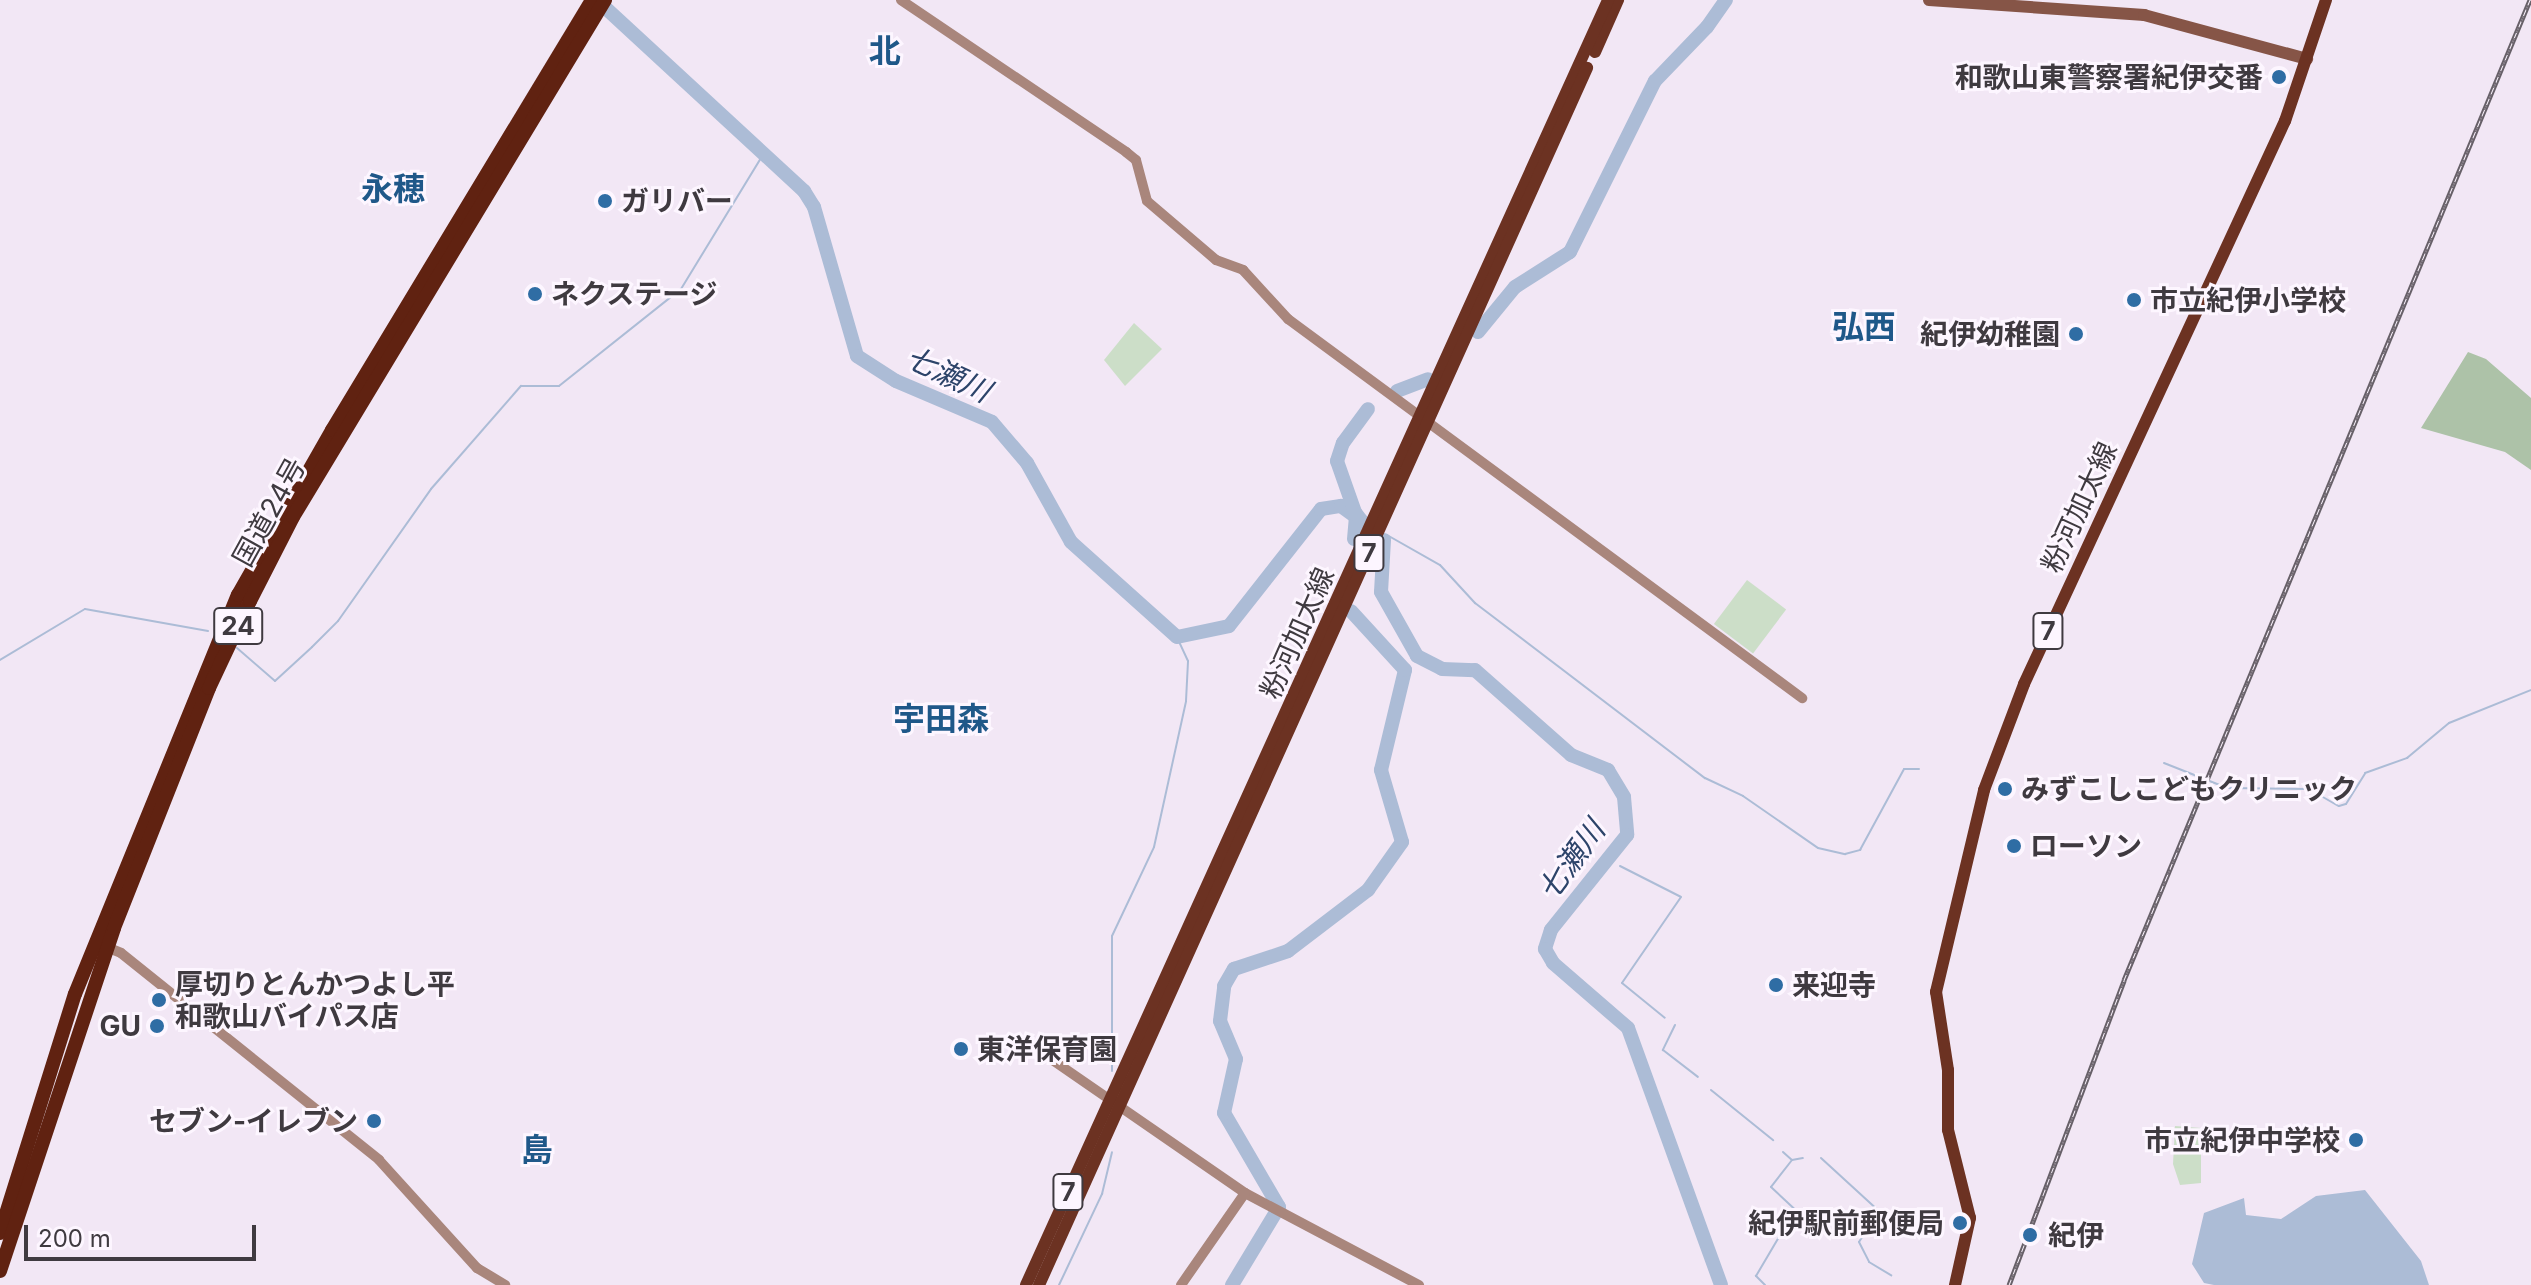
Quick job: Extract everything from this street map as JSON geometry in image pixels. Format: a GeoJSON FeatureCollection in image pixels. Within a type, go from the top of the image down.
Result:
{"type":"FeatureCollection","features":[{"type":"Feature","properties":{"kind":"highway","name":"国道24号"},"geometry":{"type":"LineString","coordinates":[[580,29],[592,0]]}},
{"type":"Feature","properties":{"kind":"highway","name":"国道24号"},"geometry":{"type":"LineString","coordinates":[[0,1233],[101,944],[238,595],[305,474],[580,29],[605,0]]}},
{"type":"Feature","properties":{"kind":"highway","name":"国道24号"},"geometry":{"type":"LineString","coordinates":[[0,1271],[101,944]]}},
{"type":"Feature","properties":{"kind":"main road","name":"粉河加太線"},"geometry":{"type":"LineString","coordinates":[[1425,419],[1608,0]]}},
{"type":"Feature","properties":{"kind":"main road","name":"粉河加太線"},"geometry":{"type":"LineString","coordinates":[[1026,1285],[1114,1103],[1618,0]]}},
{"type":"Feature","properties":{"kind":"main road"},"geometry":{"type":"LineString","coordinates":[[1929,0],[2144,15],[2307,59]]}},
{"type":"Feature","properties":{"kind":"main road","name":"粉河加太線"},"geometry":{"type":"LineString","coordinates":[[1955,1285],[1970,1218],[1948,1130],[1948,1070],[1936,992],[1984,790],[2002,734],[2246,209],[2307,59],[2326,0]]}},
{"type":"Feature","properties":{"kind":"main road","name":"粉河加太線"},"geometry":{"type":"LineString","coordinates":[[1039,1285],[1114,1103]]}},
{"type":"Feature","properties":{"kind":"street"},"geometry":{"type":"LineString","coordinates":[[901,0],[1126,152],[1136,160],[1147,201],[1216,260],[1243,270],[1288,319],[1802,698]]}},
{"type":"Feature","properties":{"kind":"street"},"geometry":{"type":"LineString","coordinates":[[101,944],[379,1160],[477,1268],[505,1285]]}},
{"type":"Feature","properties":{"kind":"street"},"geometry":{"type":"LineString","coordinates":[[1035,1048],[1245,1193],[1419,1285]]}},
{"type":"Feature","properties":{"kind":"street"},"geometry":{"type":"LineString","coordinates":[[1181,1285],[1245,1193]]}},
{"type":"Feature","properties":{"kind":"green space"},"geometry":{"type":"Polygon","coordinates":[[[1134,323],[1162,349],[1125,386],[1104,360],[1134,323]]]}},
{"type":"Feature","properties":{"kind":"green space"},"geometry":{"type":"Polygon","coordinates":[[[2468,352],[2486,359],[2531,398],[2531,470],[2505,452],[2421,428],[2468,352]]]}},
{"type":"Feature","properties":{"kind":"green space"},"geometry":{"type":"Polygon","coordinates":[[[1747,580],[1786,609],[1753,653],[1714,624],[1747,580]]]}},
{"type":"Feature","properties":{"kind":"green space"},"geometry":{"type":"Polygon","coordinates":[[[2175,1126],[2201,1128],[2201,1183],[2180,1185],[2173,1164],[2175,1126]]]}},
{"type":"Feature","properties":{"kind":"water"},"geometry":{"type":"Polygon","coordinates":[[[2365,1190],[2421,1261],[2429,1285],[2214,1285],[2204,1283],[2192,1264],[2204,1213],[2244,1198],[2246,1215],[2281,1219],[2316,1196],[2365,1190]]]}},
{"type":"Feature","properties":{"kind":"waterway","name":"七瀬川"},"geometry":{"type":"LineString","coordinates":[[597,0],[804,191],[814,207],[857,356],[896,381],[992,422],[1027,463],[1071,542],[1177,637],[1229,626],[1321,509],[1341,506],[1362,521]]}},
{"type":"Feature","properties":{"kind":"waterway"},"geometry":{"type":"LineString","coordinates":[[1478,332],[1515,287],[1570,252],[1655,81],[1707,27],[1726,0]]}},
{"type":"Feature","properties":{"kind":"waterway"},"geometry":{"type":"LineString","coordinates":[[237,648],[275,681],[312,647],[338,621],[431,489],[521,386],[559,386],[681,289],[764,153]]}},
{"type":"Feature","properties":{"kind":"waterway"},"geometry":{"type":"LineString","coordinates":[[1397,391],[1428,379]]}},
{"type":"Feature","properties":{"kind":"waterway"},"geometry":{"type":"LineString","coordinates":[[1354,539],[1356,515],[1337,461],[1343,443],[1368,409]]}},
{"type":"Feature","properties":{"kind":"waterway"},"geometry":{"type":"LineString","coordinates":[[1348,493],[1366,517]]}},
{"type":"Feature","properties":{"kind":"waterway"},"geometry":{"type":"LineString","coordinates":[[1387,535],[1440,565],[1475,603],[1705,778],[1743,796],[1818,848],[1845,854],[1860,850],[1904,769],[1919,769]]}},
{"type":"Feature","properties":{"kind":"waterway","name":"七瀬川"},"geometry":{"type":"LineString","coordinates":[[1384,540],[1381,592],[1417,656],[1442,669],[1475,670],[1571,755],[1608,770],[1624,797],[1627,835],[1551,930],[1545,949],[1553,963],[1628,1028],[1721,1285]]}},
{"type":"Feature","properties":{"kind":"waterway"},"geometry":{"type":"LineString","coordinates":[[0,660],[85,609],[208,631]]}},
{"type":"Feature","properties":{"kind":"waterway"},"geometry":{"type":"LineString","coordinates":[[1232,1285],[1279,1207],[1224,1113],[1236,1059],[1220,1021],[1224,986],[1234,969],[1288,951],[1368,890],[1402,842],[1381,770],[1405,670],[1351,611]]}},
{"type":"Feature","properties":{"kind":"waterway"},"geometry":{"type":"LineString","coordinates":[[1112,1071],[1112,936],[1154,847],[1186,701],[1188,661],[1177,637]]}},
{"type":"Feature","properties":{"kind":"waterway"},"geometry":{"type":"LineString","coordinates":[[2164,763],[2227,788],[2309,789],[2339,806],[2346,804],[2365,773],[2407,758],[2449,723],[2531,690]]}},
{"type":"Feature","properties":{"kind":"waterway"},"geometry":{"type":"LineString","coordinates":[[1620,866],[1681,897],[1622,983],[1665,1018]]}},
{"type":"Feature","properties":{"kind":"waterway"},"geometry":{"type":"LineString","coordinates":[[1675,1025],[1663,1050],[1698,1077]]}},
{"type":"Feature","properties":{"kind":"waterway"},"geometry":{"type":"LineString","coordinates":[[1711,1090],[1773,1140]]}},
{"type":"Feature","properties":{"kind":"waterway"},"geometry":{"type":"LineString","coordinates":[[1059,1285],[1102,1194],[1112,1152]]}},
{"type":"Feature","properties":{"kind":"waterway"},"geometry":{"type":"LineString","coordinates":[[1783,1152],[1792,1160],[1771,1187],[1796,1210]]}},
{"type":"Feature","properties":{"kind":"waterway"},"geometry":{"type":"LineString","coordinates":[[1792,1160],[1803,1158]]}},
{"type":"Feature","properties":{"kind":"waterway"},"geometry":{"type":"LineString","coordinates":[[1821,1158],[1880,1212]]}},
{"type":"Feature","properties":{"kind":"waterway"},"geometry":{"type":"LineString","coordinates":[[1765,1285],[1756,1276],[1792,1215]]}},
{"type":"Feature","properties":{"kind":"waterway"},"geometry":{"type":"LineString","coordinates":[[1874,1218],[1859,1242],[1869,1262],[1891,1275]]}},
{"type":"Feature","properties":{"kind":"railway"},"geometry":{"type":"LineString","coordinates":[[2009,1285],[2124,980],[2530,0]]}},
{"type":"Feature","properties":{"kind":"place","name":"和歌山東警察署紀伊交番"},"geometry":{"type":"Point","coordinates":[2279,77]}},
{"type":"Feature","properties":{"kind":"place","name":"ガリバー"},"geometry":{"type":"Point","coordinates":[605,201]}},
{"type":"Feature","properties":{"kind":"place","name":"ネクステージ"},"geometry":{"type":"Point","coordinates":[535,294]}},
{"type":"Feature","properties":{"kind":"place","name":"市立紀伊小学校"},"geometry":{"type":"Point","coordinates":[2134,300]}},
{"type":"Feature","properties":{"kind":"place","name":"紀伊幼稚園"},"geometry":{"type":"Point","coordinates":[2076,334]}},
{"type":"Feature","properties":{"kind":"place","name":"みずこしこどもクリニック"},"geometry":{"type":"Point","coordinates":[2005,789]}},
{"type":"Feature","properties":{"kind":"place","name":"ローソン"},"geometry":{"type":"Point","coordinates":[2014,846]}},
{"type":"Feature","properties":{"kind":"place","name":"来迎寺"},"geometry":{"type":"Point","coordinates":[1776,985]}},
{"type":"Feature","properties":{"kind":"place","name":"厚切りとんかつよし平 和歌山バイパス店"},"geometry":{"type":"Point","coordinates":[159,1000]}},
{"type":"Feature","properties":{"kind":"place","name":"GU"},"geometry":{"type":"Point","coordinates":[157,1026]}},
{"type":"Feature","properties":{"kind":"place","name":"東洋保育園"},"geometry":{"type":"Point","coordinates":[961,1049]}},
{"type":"Feature","properties":{"kind":"place","name":"セブン-イレブン"},"geometry":{"type":"Point","coordinates":[374,1121]}},
{"type":"Feature","properties":{"kind":"place","name":"市立紀伊中学校"},"geometry":{"type":"Point","coordinates":[2356,1140]}},
{"type":"Feature","properties":{"kind":"place","name":"紀伊駅前郵便局"},"geometry":{"type":"Point","coordinates":[1960,1223]}},
{"type":"Feature","properties":{"kind":"place","name":"紀伊"},"geometry":{"type":"Point","coordinates":[2030,1235]}},
{"type":"Feature","properties":{"kind":"district","name":"北"},"geometry":{"type":"Point","coordinates":[885,51]}},
{"type":"Feature","properties":{"kind":"district","name":"永穂"},"geometry":{"type":"Point","coordinates":[393,189]}},
{"type":"Feature","properties":{"kind":"district","name":"弘西"},"geometry":{"type":"Point","coordinates":[1864,327]}},
{"type":"Feature","properties":{"kind":"district","name":"宇田森"},"geometry":{"type":"Point","coordinates":[941,719]}},
{"type":"Feature","properties":{"kind":"district","name":"島"},"geometry":{"type":"Point","coordinates":[537,1150]}}]}
